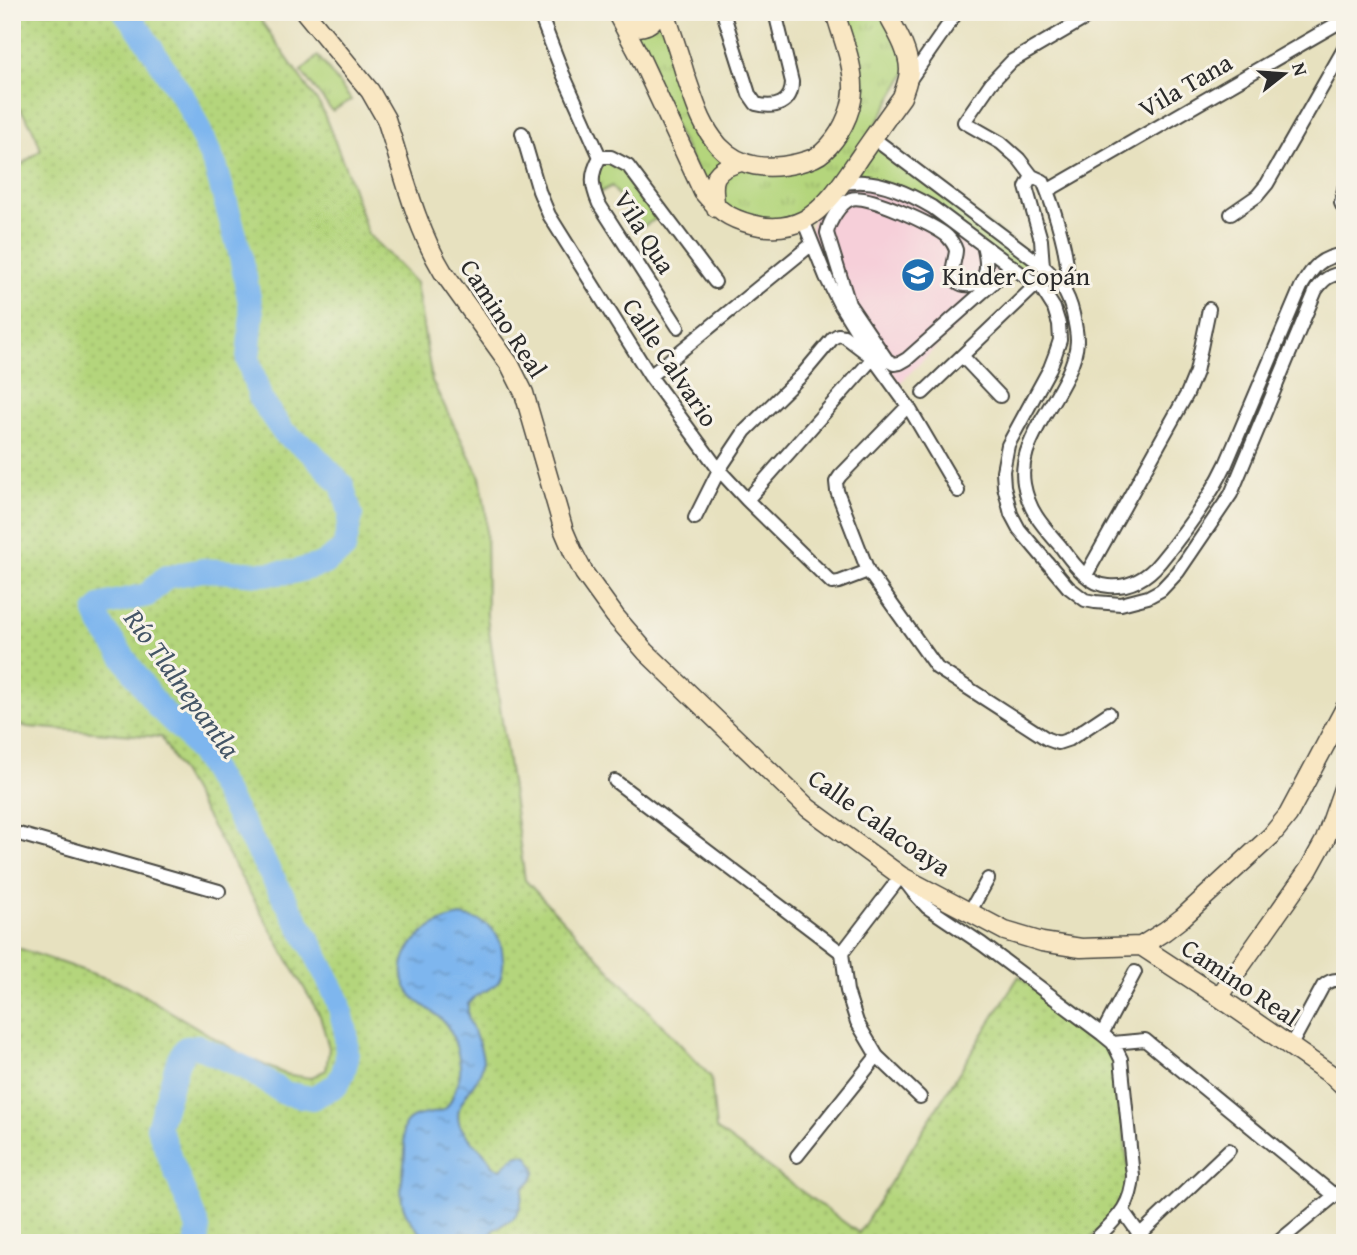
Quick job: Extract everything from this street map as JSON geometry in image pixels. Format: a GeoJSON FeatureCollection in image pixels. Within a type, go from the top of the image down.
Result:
{"type":"FeatureCollection","features":[{"type":"Feature","properties":{"kind":"street","name":"Camino Real"},"geometry":{"type":"LineString","coordinates":[[305,12],[379,104],[433,256],[518,379],[564,531],[584,573],[615,616],[646,652],[709,714]]}},
{"type":"Feature","properties":{"kind":"street"},"geometry":{"type":"LineString","coordinates":[[539,12],[600,157]]}},
{"type":"Feature","properties":{"kind":"street"},"geometry":{"type":"LineString","coordinates":[[619,17],[631,27],[647,26],[659,12]]}},
{"type":"Feature","properties":{"kind":"street"},"geometry":{"type":"LineString","coordinates":[[665,12],[699,114],[708,132],[732,158],[760,166],[780,167],[803,162],[821,154],[847,118],[853,92],[851,68],[835,12]]}},
{"type":"Feature","properties":{"kind":"street"},"geometry":{"type":"LineString","coordinates":[[723,12],[749,94],[756,104],[767,107],[785,101],[792,92],[775,12]]}},
{"type":"Feature","properties":{"kind":"street"},"geometry":{"type":"LineString","coordinates":[[886,12],[904,49],[909,68],[907,84]]}},
{"type":"Feature","properties":{"kind":"street"},"geometry":{"type":"LineString","coordinates":[[619,17],[703,192],[716,208],[734,219],[766,227],[782,227],[803,220],[842,183],[957,12]]}},
{"type":"Feature","properties":{"kind":"street"},"geometry":{"type":"LineString","coordinates":[[1065,290],[1066,256],[1043,181],[1032,176],[1001,143],[964,122],[992,83],[1012,61],[1096,12]]}},
{"type":"Feature","properties":{"kind":"street","name":"Vila Tana"},"geometry":{"type":"LineString","coordinates":[[1047,191],[1345,19]]}},
{"type":"Feature","properties":{"kind":"street"},"geometry":{"type":"LineString","coordinates":[[1231,214],[1257,196],[1267,184],[1345,47]]}},
{"type":"Feature","properties":{"kind":"street","name":"Calle Calvario"},"geometry":{"type":"LineString","coordinates":[[522,133],[549,215],[650,376],[719,470],[832,583],[868,571]]}},
{"type":"Feature","properties":{"kind":"street"},"geometry":{"type":"LineString","coordinates":[[873,138],[1039,262],[1065,290],[1076,327],[1076,349],[1064,379],[1026,452],[1023,482],[1034,514],[1077,567],[1098,584],[1118,586],[1136,582],[1161,561],[1217,481],[1301,287],[1313,267],[1324,259],[1345,254]]}},
{"type":"Feature","properties":{"kind":"street","name":"Vila Qua"},"geometry":{"type":"LineString","coordinates":[[678,327],[593,191],[592,176],[600,157],[611,157],[628,166],[715,282]]}},
{"type":"Feature","properties":{"kind":"street"},"geometry":{"type":"LineString","coordinates":[[716,208],[713,192],[718,172],[726,166],[741,162]]}},
{"type":"Feature","properties":{"kind":"street"},"geometry":{"type":"LineString","coordinates":[[1032,176],[1026,187],[1041,240],[1039,262]]}},
{"type":"Feature","properties":{"kind":"street"},"geometry":{"type":"LineString","coordinates":[[842,183],[874,183],[932,207],[1017,269],[1049,298],[1059,324],[1059,340],[1050,368],[1008,445],[1003,471],[1006,499],[1019,529],[1068,587],[1086,600],[1106,604],[1121,604],[1148,597],[1170,582],[1224,506],[1238,480],[1316,290],[1323,280],[1332,274],[1345,272]]}},
{"type":"Feature","properties":{"kind":"street"},"geometry":{"type":"LineString","coordinates":[[1345,185],[1341,203],[1345,211]]}},
{"type":"Feature","properties":{"kind":"street"},"geometry":{"type":"LineString","coordinates":[[984,245],[985,274],[977,284],[971,286],[955,280],[953,273],[956,250],[948,238],[919,219],[890,208],[865,199],[850,199],[844,203],[828,226],[827,233],[849,304],[887,360],[894,364],[907,359],[1017,269],[1039,262]]}},
{"type":"Feature","properties":{"kind":"street"},"geometry":{"type":"LineString","coordinates":[[803,220],[839,303],[873,358],[908,406],[958,491]]}},
{"type":"Feature","properties":{"kind":"street"},"geometry":{"type":"LineString","coordinates":[[650,376],[812,244]]}},
{"type":"Feature","properties":{"kind":"street"},"geometry":{"type":"LineString","coordinates":[[923,393],[1037,285]]}},
{"type":"Feature","properties":{"kind":"street"},"geometry":{"type":"LineString","coordinates":[[1086,575],[1187,394],[1196,372],[1209,309]]}},
{"type":"Feature","properties":{"kind":"street"},"geometry":{"type":"LineString","coordinates":[[695,518],[719,470],[745,431],[802,375],[833,338],[844,336],[873,358]]}},
{"type":"Feature","properties":{"kind":"street"},"geometry":{"type":"LineString","coordinates":[[962,356],[1000,396]]}},
{"type":"Feature","properties":{"kind":"street"},"geometry":{"type":"LineString","coordinates":[[747,500],[873,358]]}},
{"type":"Feature","properties":{"kind":"street"},"geometry":{"type":"LineString","coordinates":[[908,406],[836,482],[837,491],[868,571],[937,668],[1047,739],[1058,743],[1070,739],[1109,713]]}},
{"type":"Feature","properties":{"kind":"street"},"geometry":{"type":"LineString","coordinates":[[1142,946],[1182,918],[1271,836],[1288,815],[1345,708]]}},
{"type":"Feature","properties":{"kind":"street","name":"Calle Calacoaya"},"geometry":{"type":"LineString","coordinates":[[709,714],[808,808],[901,876],[969,913],[1005,931],[1042,942],[1081,948],[1142,946]]}},
{"type":"Feature","properties":{"kind":"street"},"geometry":{"type":"LineString","coordinates":[[1336,726],[1338,738],[1345,743]]}},
{"type":"Feature","properties":{"kind":"street"},"geometry":{"type":"LineString","coordinates":[[615,781],[842,953]]}},
{"type":"Feature","properties":{"kind":"street"},"geometry":{"type":"LineString","coordinates":[[1219,997],[1309,869],[1325,840],[1345,783]]}},
{"type":"Feature","properties":{"kind":"street"},"geometry":{"type":"LineString","coordinates":[[12,832],[219,891]]}},
{"type":"Feature","properties":{"kind":"street"},"geometry":{"type":"LineString","coordinates":[[920,1097],[877,1056],[857,1022],[847,991],[842,953],[901,876],[927,907],[982,944],[1113,1043],[1121,1059],[1133,1176],[1132,1191],[1123,1210],[1092,1243]]}},
{"type":"Feature","properties":{"kind":"street"},"geometry":{"type":"LineString","coordinates":[[969,913],[988,879]]}},
{"type":"Feature","properties":{"kind":"street","name":"Camino Real"},"geometry":{"type":"LineString","coordinates":[[1142,946],[1345,1087]]}},
{"type":"Feature","properties":{"kind":"street"},"geometry":{"type":"LineString","coordinates":[[1102,1034],[1135,972]]}},
{"type":"Feature","properties":{"kind":"street"},"geometry":{"type":"LineString","coordinates":[[1290,1047],[1323,986],[1335,979],[1345,982]]}},
{"type":"Feature","properties":{"kind":"street"},"geometry":{"type":"LineString","coordinates":[[1113,1043],[1145,1040],[1340,1191],[1277,1243]]}},
{"type":"Feature","properties":{"kind":"street"},"geometry":{"type":"LineString","coordinates":[[797,1156],[877,1056]]}},
{"type":"Feature","properties":{"kind":"street"},"geometry":{"type":"LineString","coordinates":[[1123,1210],[1136,1239],[1229,1150]]}},
{"type":"Feature","properties":{"kind":"shaded area","name":"Kinder Copán"},"geometry":{"type":"Polygon","coordinates":[[[862,182],[919,200],[1015,268],[900,383],[846,308],[809,234],[815,213],[842,184],[862,182]]]}},
{"type":"Feature","properties":{"kind":"green space"},"geometry":{"type":"Polygon","coordinates":[[[12,12],[255,12],[321,107],[368,234],[416,283],[432,381],[480,477],[486,512],[487,616],[525,880],[711,1077],[716,1129],[859,1233],[1019,976],[1113,1043],[1129,1175],[1126,1198],[1087,1243],[12,1243],[12,946],[126,985],[248,1058],[285,1074],[310,1078],[326,1070],[329,1048],[320,1016],[161,737],[28,727],[12,723],[12,171],[41,150],[30,124],[12,101],[12,12]]]}},
{"type":"Feature","properties":{"kind":"green space"},"geometry":{"type":"Polygon","coordinates":[[[616,12],[665,12],[699,114],[741,162],[821,154],[853,92],[835,12],[886,12],[909,68],[842,183],[782,227],[716,208],[616,12]]]}},
{"type":"Feature","properties":{"kind":"green space"},"geometry":{"type":"Polygon","coordinates":[[[318,56],[351,100],[332,111],[301,71],[318,56]]]}},
{"type":"Feature","properties":{"kind":"green space"},"geometry":{"type":"Polygon","coordinates":[[[874,139],[1033,258],[1021,272],[932,207],[892,189],[843,184],[874,139]]]}},
{"type":"Feature","properties":{"kind":"green space"},"geometry":{"type":"Polygon","coordinates":[[[611,157],[664,214],[639,229],[612,186],[595,195],[595,167],[611,157]]]}},
{"type":"Feature","properties":{"kind":"water"},"geometry":{"type":"Polygon","coordinates":[[[461,916],[479,920],[492,928],[500,941],[503,967],[497,984],[468,1004],[468,1018],[480,1045],[483,1061],[478,1078],[459,1108],[460,1125],[494,1167],[501,1169],[513,1158],[523,1155],[528,1156],[536,1171],[524,1188],[520,1208],[514,1218],[495,1229],[488,1238],[480,1243],[433,1243],[416,1228],[402,1203],[405,1155],[403,1131],[411,1119],[446,1108],[458,1081],[459,1061],[448,1027],[409,992],[403,970],[406,955],[420,936],[442,922],[461,916]]]}},
{"type":"Feature","properties":{"kind":"waterway","name":"Río Tlalnepantla"},"geometry":{"type":"LineString","coordinates":[[125,12],[188,105],[216,168],[241,256],[252,314],[248,360],[261,400],[284,433],[310,451],[342,485],[351,515],[344,549],[323,564],[293,572],[261,574],[203,570],[166,577],[147,595],[103,605],[96,613],[102,626],[158,707],[187,735],[208,764],[314,950],[338,1000],[346,1032],[347,1059],[337,1085],[312,1098],[284,1093],[247,1069],[197,1046],[186,1048],[178,1061],[158,1127],[198,1228],[197,1243]]}},
{"type":"Feature","properties":{"kind":"place","name":"Kinder Copán"},"geometry":{"type":"Point","coordinates":[918,275]}}]}
